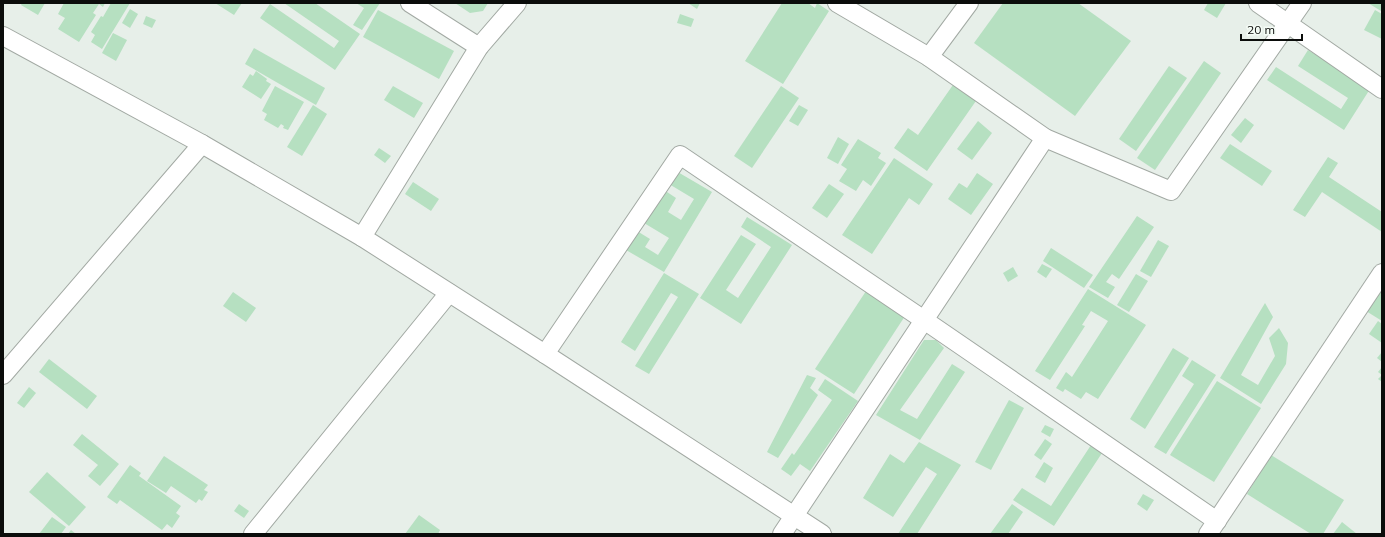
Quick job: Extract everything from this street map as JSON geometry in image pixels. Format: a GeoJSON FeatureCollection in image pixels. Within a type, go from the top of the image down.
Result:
{"type":"FeatureCollection","features":[{"type":"Feature","properties":{"kind":"street"},"geometry":{"type":"LineString","coordinates":[[410,3],[479,47]]}},
{"type":"Feature","properties":{"kind":"street"},"geometry":{"type":"LineString","coordinates":[[362,237],[479,47],[517,3]]}},
{"type":"Feature","properties":{"kind":"street"},"geometry":{"type":"LineString","coordinates":[[837,3],[929,57],[1045,138],[1171,191],[1289,24],[1302,3]]}},
{"type":"Feature","properties":{"kind":"street"},"geometry":{"type":"LineString","coordinates":[[929,57],[969,3]]}},
{"type":"Feature","properties":{"kind":"street"},"geometry":{"type":"LineString","coordinates":[[1258,3],[1382,89]]}},
{"type":"Feature","properties":{"kind":"street"},"geometry":{"type":"LineString","coordinates":[[3,36],[202,144],[362,237],[822,534]]}},
{"type":"Feature","properties":{"kind":"street"},"geometry":{"type":"LineString","coordinates":[[782,534],[1045,138]]}},
{"type":"Feature","properties":{"kind":"street"},"geometry":{"type":"LineString","coordinates":[[3,375],[202,144]]}},
{"type":"Feature","properties":{"kind":"street"},"geometry":{"type":"LineString","coordinates":[[545,354],[680,155],[924,320],[1212,527],[1382,273]]}},
{"type":"Feature","properties":{"kind":"street"},"geometry":{"type":"LineString","coordinates":[[256,533],[449,293]]}},
{"type":"Feature","properties":{"kind":"building"},"geometry":{"type":"Polygon","coordinates":[[[22,3],[45,3],[38,15],[21,5],[22,3]]]}},
{"type":"Feature","properties":{"kind":"building"},"geometry":{"type":"Polygon","coordinates":[[[64,3],[105,3],[103,7],[99,4],[93,13],[96,15],[79,42],[58,29],[65,18],[58,14],[64,3]]]}},
{"type":"Feature","properties":{"kind":"building"},"geometry":{"type":"Polygon","coordinates":[[[111,3],[130,3],[102,49],[91,42],[95,35],[91,32],[101,16],[103,17],[111,3]]]}},
{"type":"Feature","properties":{"kind":"building"},"geometry":{"type":"Polygon","coordinates":[[[215,3],[242,3],[234,15],[215,3]]]}},
{"type":"Feature","properties":{"kind":"building"},"geometry":{"type":"Polygon","coordinates":[[[284,3],[315,3],[360,34],[335,70],[260,18],[270,4],[334,48],[339,41],[284,3]]]}},
{"type":"Feature","properties":{"kind":"building"},"geometry":{"type":"Polygon","coordinates":[[[356,3],[380,3],[362,30],[353,25],[364,8],[356,3]]]}},
{"type":"Feature","properties":{"kind":"building"},"geometry":{"type":"Polygon","coordinates":[[[455,3],[488,3],[483,11],[470,13],[455,3]]]}},
{"type":"Feature","properties":{"kind":"building"},"geometry":{"type":"Polygon","coordinates":[[[688,3],[700,3],[697,9],[688,3]]]}},
{"type":"Feature","properties":{"kind":"building"},"geometry":{"type":"Polygon","coordinates":[[[782,3],[808,3],[815,8],[817,3],[829,11],[783,84],[745,61],[782,3]]]}},
{"type":"Feature","properties":{"kind":"building"},"geometry":{"type":"Polygon","coordinates":[[[1003,3],[1078,3],[1131,41],[1075,116],[974,43],[1003,3]]]}},
{"type":"Feature","properties":{"kind":"building"},"geometry":{"type":"Polygon","coordinates":[[[1208,3],[1226,3],[1217,18],[1204,10],[1208,3]]]}},
{"type":"Feature","properties":{"kind":"building"},"geometry":{"type":"Polygon","coordinates":[[[1368,3],[1382,3],[1382,10],[1381,11],[1368,3]]]}},
{"type":"Feature","properties":{"kind":"building"},"geometry":{"type":"Polygon","coordinates":[[[130,9],[138,14],[130,28],[122,23],[130,9]]]}},
{"type":"Feature","properties":{"kind":"building"},"geometry":{"type":"Polygon","coordinates":[[[378,10],[454,51],[439,79],[363,37],[378,10]]]}},
{"type":"Feature","properties":{"kind":"building"},"geometry":{"type":"Polygon","coordinates":[[[1375,10],[1382,14],[1382,39],[1364,30],[1375,10]]]}},
{"type":"Feature","properties":{"kind":"building"},"geometry":{"type":"Polygon","coordinates":[[[680,14],[694,19],[691,27],[677,23],[680,14]]]}},
{"type":"Feature","properties":{"kind":"building"},"geometry":{"type":"Polygon","coordinates":[[[146,16],[156,20],[152,28],[143,24],[146,16]]]}},
{"type":"Feature","properties":{"kind":"building"},"geometry":{"type":"Polygon","coordinates":[[[113,33],[127,40],[116,61],[102,53],[113,33]]]}},
{"type":"Feature","properties":{"kind":"building"},"geometry":{"type":"Polygon","coordinates":[[[254,48],[325,88],[316,105],[245,64],[254,48]]]}},
{"type":"Feature","properties":{"kind":"building"},"geometry":{"type":"Polygon","coordinates":[[[1308,50],[1370,89],[1344,130],[1267,80],[1276,67],[1341,109],[1348,98],[1298,66],[1308,50]]]}},
{"type":"Feature","properties":{"kind":"building"},"geometry":{"type":"Polygon","coordinates":[[[1204,61],[1221,73],[1155,170],[1137,158],[1204,61]]]}},
{"type":"Feature","properties":{"kind":"building"},"geometry":{"type":"Polygon","coordinates":[[[1169,66],[1187,78],[1136,151],[1119,139],[1169,66]]]}},
{"type":"Feature","properties":{"kind":"building"},"geometry":{"type":"Polygon","coordinates":[[[256,71],[271,84],[261,99],[242,87],[250,74],[253,76],[256,71]]]}},
{"type":"Feature","properties":{"kind":"building"},"geometry":{"type":"Polygon","coordinates":[[[955,82],[978,98],[927,171],[894,148],[908,128],[918,135],[955,82]]]}},
{"type":"Feature","properties":{"kind":"building"},"geometry":{"type":"Polygon","coordinates":[[[275,86],[304,102],[288,130],[283,128],[284,126],[281,124],[278,128],[264,120],[267,114],[262,111],[275,86]]]}},
{"type":"Feature","properties":{"kind":"building"},"geometry":{"type":"Polygon","coordinates":[[[393,86],[423,103],[414,118],[384,100],[393,86]]]}},
{"type":"Feature","properties":{"kind":"building"},"geometry":{"type":"Polygon","coordinates":[[[781,86],[799,98],[752,168],[734,156],[781,86]]]}},
{"type":"Feature","properties":{"kind":"building"},"geometry":{"type":"Polygon","coordinates":[[[313,105],[327,114],[302,156],[287,147],[313,105]]]}},
{"type":"Feature","properties":{"kind":"building"},"geometry":{"type":"Polygon","coordinates":[[[799,105],[808,110],[798,126],[789,121],[799,105]]]}},
{"type":"Feature","properties":{"kind":"building"},"geometry":{"type":"Polygon","coordinates":[[[1245,118],[1254,125],[1241,143],[1231,135],[1245,118]]]}},
{"type":"Feature","properties":{"kind":"building"},"geometry":{"type":"Polygon","coordinates":[[[978,121],[992,133],[972,160],[957,149],[978,121]]]}},
{"type":"Feature","properties":{"kind":"building"},"geometry":{"type":"Polygon","coordinates":[[[838,137],[849,144],[838,164],[827,158],[838,137]]]}},
{"type":"Feature","properties":{"kind":"building"},"geometry":{"type":"Polygon","coordinates":[[[858,139],[881,153],[878,158],[886,163],[871,186],[863,180],[856,191],[839,181],[847,169],[841,165],[858,139]]]}},
{"type":"Feature","properties":{"kind":"building"},"geometry":{"type":"Polygon","coordinates":[[[1230,144],[1272,171],[1262,186],[1220,158],[1230,144]]]}},
{"type":"Feature","properties":{"kind":"building"},"geometry":{"type":"Polygon","coordinates":[[[379,148],[391,156],[385,163],[374,155],[379,148]]]}},
{"type":"Feature","properties":{"kind":"building"},"geometry":{"type":"Polygon","coordinates":[[[1328,157],[1338,163],[1329,177],[1382,212],[1382,232],[1322,192],[1305,217],[1293,210],[1328,157]]]}},
{"type":"Feature","properties":{"kind":"building"},"geometry":{"type":"Polygon","coordinates":[[[894,158],[933,184],[919,205],[909,198],[872,254],[842,235],[894,158]]]}},
{"type":"Feature","properties":{"kind":"building"},"geometry":{"type":"Polygon","coordinates":[[[676,171],[712,192],[664,272],[626,250],[637,231],[650,239],[645,247],[658,255],[669,238],[644,223],[664,190],[676,198],[668,212],[681,220],[694,199],[669,184],[676,171]]]}},
{"type":"Feature","properties":{"kind":"building"},"geometry":{"type":"Polygon","coordinates":[[[977,173],[993,184],[971,215],[948,199],[959,183],[967,188],[977,173]]]}},
{"type":"Feature","properties":{"kind":"building"},"geometry":{"type":"Polygon","coordinates":[[[413,182],[439,199],[431,211],[405,194],[413,182]]]}},
{"type":"Feature","properties":{"kind":"building"},"geometry":{"type":"Polygon","coordinates":[[[829,184],[844,194],[827,218],[812,208],[829,184]]]}},
{"type":"Feature","properties":{"kind":"building"},"geometry":{"type":"Polygon","coordinates":[[[1137,216],[1154,227],[1119,279],[1112,274],[1106,282],[1115,287],[1108,298],[1089,287],[1137,216]]]}},
{"type":"Feature","properties":{"kind":"building"},"geometry":{"type":"Polygon","coordinates":[[[747,217],[792,245],[741,324],[700,298],[741,235],[756,244],[726,290],[738,298],[771,247],[741,227],[747,217]]]}},
{"type":"Feature","properties":{"kind":"building"},"geometry":{"type":"Polygon","coordinates":[[[1158,240],[1169,246],[1151,277],[1140,271],[1158,240]]]}},
{"type":"Feature","properties":{"kind":"building"},"geometry":{"type":"Polygon","coordinates":[[[1051,248],[1093,275],[1084,288],[1043,261],[1051,248]]]}},
{"type":"Feature","properties":{"kind":"building"},"geometry":{"type":"Polygon","coordinates":[[[1042,264],[1052,269],[1046,278],[1037,272],[1042,264]]]}},
{"type":"Feature","properties":{"kind":"building"},"geometry":{"type":"Polygon","coordinates":[[[1013,267],[1018,276],[1008,282],[1003,273],[1013,267]]]}},
{"type":"Feature","properties":{"kind":"building"},"geometry":{"type":"Polygon","coordinates":[[[664,273],[699,294],[649,374],[635,366],[678,297],[671,293],[635,351],[621,342],[664,273]]]}},
{"type":"Feature","properties":{"kind":"building"},"geometry":{"type":"Polygon","coordinates":[[[1136,274],[1148,281],[1129,312],[1117,305],[1136,274]]]}},
{"type":"Feature","properties":{"kind":"building"},"geometry":{"type":"Polygon","coordinates":[[[1382,286],[1382,321],[1366,311],[1382,286]]]}},
{"type":"Feature","properties":{"kind":"building"},"geometry":{"type":"Polygon","coordinates":[[[868,288],[907,313],[854,394],[815,369],[868,288]]]}},
{"type":"Feature","properties":{"kind":"building"},"geometry":{"type":"Polygon","coordinates":[[[1088,289],[1146,325],[1098,399],[1086,392],[1081,399],[1065,389],[1063,392],[1056,388],[1066,372],[1072,377],[1108,321],[1091,311],[1082,325],[1085,326],[1050,380],[1035,371],[1088,289]]]}},
{"type":"Feature","properties":{"kind":"building"},"geometry":{"type":"Polygon","coordinates":[[[233,292],[256,308],[246,322],[223,306],[233,292]]]}},
{"type":"Feature","properties":{"kind":"building"},"geometry":{"type":"Polygon","coordinates":[[[1265,303],[1273,317],[1241,375],[1258,385],[1275,356],[1269,338],[1279,328],[1288,343],[1286,364],[1261,404],[1220,378],[1265,303]]]}},
{"type":"Feature","properties":{"kind":"building"},"geometry":{"type":"Polygon","coordinates":[[[1378,321],[1382,324],[1382,343],[1369,334],[1378,321]]]}},
{"type":"Feature","properties":{"kind":"building"},"geometry":{"type":"Polygon","coordinates":[[[924,340],[936,340],[944,348],[900,410],[917,419],[952,364],[965,372],[920,440],[876,415],[924,340]]]}},
{"type":"Feature","properties":{"kind":"building"},"geometry":{"type":"Polygon","coordinates":[[[1173,348],[1189,358],[1145,429],[1130,419],[1173,348]]]}},
{"type":"Feature","properties":{"kind":"building"},"geometry":{"type":"Polygon","coordinates":[[[1382,352],[1382,362],[1377,358],[1382,352]]]}},
{"type":"Feature","properties":{"kind":"building"},"geometry":{"type":"Polygon","coordinates":[[[49,359],[97,396],[87,409],[39,372],[49,359]]]}},
{"type":"Feature","properties":{"kind":"building"},"geometry":{"type":"Polygon","coordinates":[[[1192,360],[1216,375],[1166,454],[1154,447],[1194,384],[1182,376],[1192,360]]]}},
{"type":"Feature","properties":{"kind":"building"},"geometry":{"type":"Polygon","coordinates":[[[1382,367],[1382,375],[1378,372],[1382,367]]]}},
{"type":"Feature","properties":{"kind":"building"},"geometry":{"type":"Polygon","coordinates":[[[807,375],[816,378],[810,388],[818,395],[778,458],[767,452],[807,375]]]}},
{"type":"Feature","properties":{"kind":"building"},"geometry":{"type":"Polygon","coordinates":[[[1382,375],[1382,382],[1378,379],[1382,375]]]}},
{"type":"Feature","properties":{"kind":"building"},"geometry":{"type":"Polygon","coordinates":[[[825,379],[858,401],[810,471],[800,464],[791,476],[781,469],[792,453],[794,455],[832,400],[818,390],[825,379]]]}},
{"type":"Feature","properties":{"kind":"building"},"geometry":{"type":"Polygon","coordinates":[[[1217,381],[1261,408],[1214,482],[1170,455],[1217,381]]]}},
{"type":"Feature","properties":{"kind":"building"},"geometry":{"type":"Polygon","coordinates":[[[29,387],[36,393],[24,408],[17,403],[29,387]]]}},
{"type":"Feature","properties":{"kind":"building"},"geometry":{"type":"Polygon","coordinates":[[[1009,400],[1024,408],[991,470],[975,462],[1009,400]]]}},
{"type":"Feature","properties":{"kind":"building"},"geometry":{"type":"Polygon","coordinates":[[[1045,425],[1054,429],[1050,437],[1041,432],[1045,425]]]}},
{"type":"Feature","properties":{"kind":"building"},"geometry":{"type":"Polygon","coordinates":[[[82,434],[119,464],[100,486],[88,476],[98,465],[73,445],[82,434]]]}},
{"type":"Feature","properties":{"kind":"building"},"geometry":{"type":"Polygon","coordinates":[[[1045,439],[1052,444],[1041,460],[1034,455],[1045,439]]]}},
{"type":"Feature","properties":{"kind":"building"},"geometry":{"type":"Polygon","coordinates":[[[919,442],[961,465],[917,534],[898,534],[937,474],[926,467],[893,517],[863,498],[890,454],[904,463],[919,442]]]}},
{"type":"Feature","properties":{"kind":"building"},"geometry":{"type":"Polygon","coordinates":[[[1091,445],[1102,453],[1054,526],[1013,500],[1022,488],[1051,506],[1091,445]]]}},
{"type":"Feature","properties":{"kind":"building"},"geometry":{"type":"Polygon","coordinates":[[[1271,455],[1344,500],[1323,534],[1311,534],[1247,494],[1271,455]]]}},
{"type":"Feature","properties":{"kind":"building"},"geometry":{"type":"Polygon","coordinates":[[[164,456],[208,485],[204,490],[208,492],[202,501],[199,499],[196,503],[171,486],[166,493],[147,481],[164,456]]]}},
{"type":"Feature","properties":{"kind":"building"},"geometry":{"type":"Polygon","coordinates":[[[1044,462],[1053,468],[1045,483],[1035,477],[1044,462]]]}},
{"type":"Feature","properties":{"kind":"building"},"geometry":{"type":"Polygon","coordinates":[[[130,465],[141,473],[139,476],[181,506],[176,513],[180,516],[172,528],[167,524],[162,530],[120,500],[117,504],[107,497],[130,465]]]}},
{"type":"Feature","properties":{"kind":"building"},"geometry":{"type":"Polygon","coordinates":[[[47,472],[86,507],[69,526],[29,492],[47,472]]]}},
{"type":"Feature","properties":{"kind":"building"},"geometry":{"type":"Polygon","coordinates":[[[1143,494],[1154,500],[1147,511],[1137,504],[1143,494]]]}},
{"type":"Feature","properties":{"kind":"building"},"geometry":{"type":"Polygon","coordinates":[[[239,504],[249,511],[244,518],[234,511],[239,504]]]}},
{"type":"Feature","properties":{"kind":"building"},"geometry":{"type":"Polygon","coordinates":[[[1012,504],[1023,512],[1008,534],[990,534],[1012,504]]]}},
{"type":"Feature","properties":{"kind":"building"},"geometry":{"type":"Polygon","coordinates":[[[419,515],[440,530],[438,534],[405,534],[419,515]]]}},
{"type":"Feature","properties":{"kind":"building"},"geometry":{"type":"Polygon","coordinates":[[[52,517],[66,527],[61,534],[39,534],[52,517]]]}},
{"type":"Feature","properties":{"kind":"building"},"geometry":{"type":"Polygon","coordinates":[[[1342,522],[1357,534],[1333,534],[1342,522]]]}},
{"type":"Feature","properties":{"kind":"building"},"geometry":{"type":"Polygon","coordinates":[[[71,530],[76,534],[68,534],[71,530]]]}}]}
